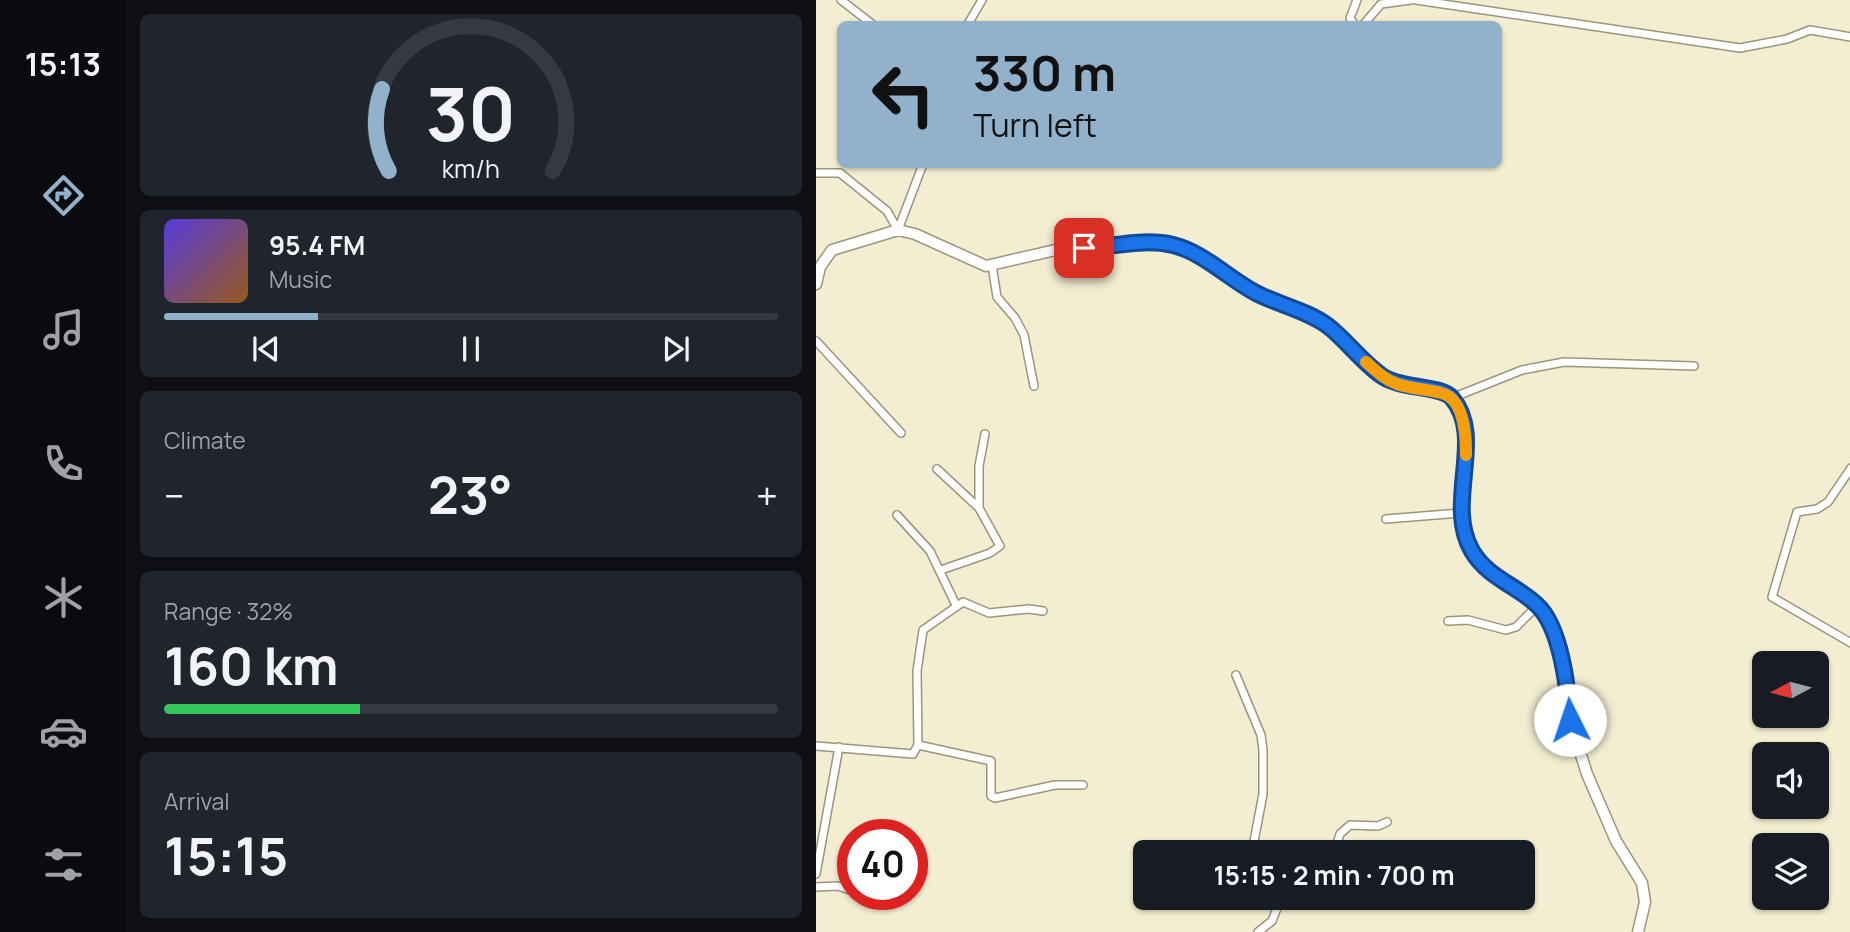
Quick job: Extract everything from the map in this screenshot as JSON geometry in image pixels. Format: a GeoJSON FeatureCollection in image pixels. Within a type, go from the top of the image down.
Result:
{"type":"FeatureCollection","features":[{"type":"Feature","properties":{"kind":"street"},"geometry":{"type":"LineString","coordinates":[[841,0],[868,21]]}},
{"type":"Feature","properties":{"kind":"street"},"geometry":{"type":"LineString","coordinates":[[970,21],[982,0]]}},
{"type":"Feature","properties":{"kind":"street"},"geometry":{"type":"LineString","coordinates":[[1352,21],[1350,18],[1357,0]]}},
{"type":"Feature","properties":{"kind":"street"},"geometry":{"type":"LineString","coordinates":[[1367,21],[1381,4],[1413,0],[1740,48],[1787,39],[1810,30],[1850,37]]}},
{"type":"Feature","properties":{"kind":"street"},"geometry":{"type":"LineString","coordinates":[[898,230],[921,168]]}},
{"type":"Feature","properties":{"kind":"street"},"geometry":{"type":"LineString","coordinates":[[816,173],[840,173],[887,211],[898,230]]}},
{"type":"Feature","properties":{"kind":"street"},"geometry":{"type":"LineString","coordinates":[[816,284],[820,267],[832,250],[898,230],[915,234],[986,266],[1064,248],[1105,247],[1127,241],[1187,249],[1258,294],[1301,311],[1328,326],[1383,377],[1399,385],[1444,393],[1452,398],[1465,428],[1460,513],[1466,540],[1475,556],[1502,583],[1538,606],[1566,668],[1570,720],[1587,774],[1616,841],[1642,883],[1645,902],[1638,932]]}},
{"type":"Feature","properties":{"kind":"street"},"geometry":{"type":"LineString","coordinates":[[992,265],[997,297],[1015,318],[1024,335],[1034,386]]}},
{"type":"Feature","properties":{"kind":"street"},"geometry":{"type":"LineString","coordinates":[[816,341],[901,433]]}},
{"type":"Feature","properties":{"kind":"street"},"geometry":{"type":"LineString","coordinates":[[1452,398],[1522,370],[1564,362],[1694,366]]}},
{"type":"Feature","properties":{"kind":"street"},"geometry":{"type":"LineString","coordinates":[[979,508],[979,466],[985,434]]}},
{"type":"Feature","properties":{"kind":"street"},"geometry":{"type":"LineString","coordinates":[[1850,468],[1828,502],[1817,509],[1797,512],[1772,597],[1850,643]]}},
{"type":"Feature","properties":{"kind":"street"},"geometry":{"type":"LineString","coordinates":[[937,469],[979,508],[997,539],[998,549],[941,570]]}},
{"type":"Feature","properties":{"kind":"street"},"geometry":{"type":"LineString","coordinates":[[1386,519],[1460,513]]}},
{"type":"Feature","properties":{"kind":"street"},"geometry":{"type":"LineString","coordinates":[[897,515],[930,551],[956,605]]}},
{"type":"Feature","properties":{"kind":"street"},"geometry":{"type":"LineString","coordinates":[[816,746],[913,754],[918,745],[917,671],[923,630],[963,602],[989,613],[1029,609],[1044,611]]}},
{"type":"Feature","properties":{"kind":"street"},"geometry":{"type":"LineString","coordinates":[[1448,621],[1468,620],[1506,630],[1516,627],[1538,606]]}},
{"type":"Feature","properties":{"kind":"street"},"geometry":{"type":"LineString","coordinates":[[1236,675],[1260,735],[1263,750],[1263,794],[1254,840]]}},
{"type":"Feature","properties":{"kind":"street"},"geometry":{"type":"LineString","coordinates":[[918,745],[991,761],[991,796],[995,798],[1055,785],[1083,785]]}},
{"type":"Feature","properties":{"kind":"street"},"geometry":{"type":"LineString","coordinates":[[816,874],[839,747]]}},
{"type":"Feature","properties":{"kind":"street"},"geometry":{"type":"LineString","coordinates":[[1338,840],[1340,834],[1350,825],[1378,826],[1387,822]]}},
{"type":"Feature","properties":{"kind":"street"},"geometry":{"type":"LineString","coordinates":[[816,887],[837,886]]}},
{"type":"Feature","properties":{"kind":"street"},"geometry":{"type":"LineString","coordinates":[[1258,932],[1272,921],[1277,910]]}},
{"type":"Feature","properties":{"kind":"slow traffic"},"geometry":{"type":"LineString","coordinates":[[1366,362],[1383,377],[1399,385],[1444,393],[1452,398],[1465,428],[1466,455]]}},
{"type":"Feature","properties":{"kind":"route"},"geometry":{"type":"LineString","coordinates":[[1084,248],[1105,247],[1127,241],[1187,249],[1236,282],[1328,326],[1383,377],[1399,385],[1444,393],[1452,398],[1465,428],[1466,456],[1460,513],[1466,540],[1475,556],[1502,583],[1538,606],[1553,634],[1566,668],[1570,720]]}}]}
